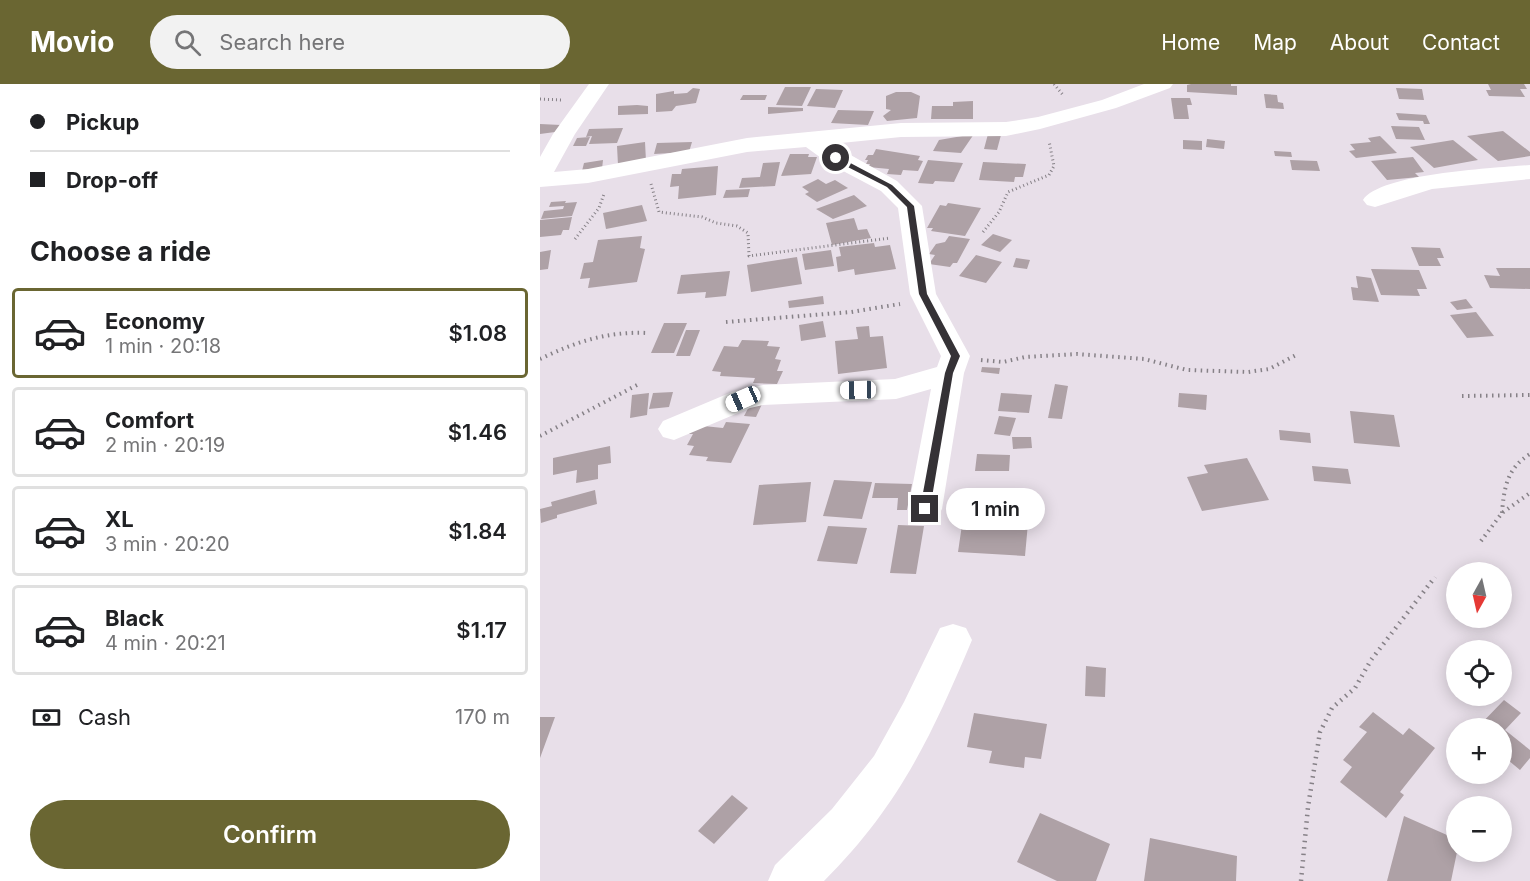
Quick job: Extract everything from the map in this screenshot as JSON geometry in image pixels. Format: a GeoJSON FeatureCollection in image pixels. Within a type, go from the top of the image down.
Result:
{"type":"FeatureCollection","features":[{"type":"Feature","properties":{"kind":"street"},"geometry":{"type":"LineString","coordinates":[[540,178],[564,134],[598,84]]}},
{"type":"Feature","properties":{"kind":"street"},"geometry":{"type":"LineString","coordinates":[[540,178],[645,166],[747,145],[901,130],[1006,129],[1040,123],[1109,104],[1163,84]]}},
{"type":"Feature","properties":{"kind":"street"},"geometry":{"type":"LineString","coordinates":[[812,140],[836,158],[889,186],[910,206],[923,294],[948,345],[952,364],[925,509]]}},
{"type":"Feature","properties":{"kind":"street"},"geometry":{"type":"LineString","coordinates":[[1375,200],[1400,188],[1425,182],[1530,172]]}},
{"type":"Feature","properties":{"kind":"street"},"geometry":{"type":"LineString","coordinates":[[674,429],[743,399],[763,395],[896,389],[952,364]]}},
{"type":"Feature","properties":{"kind":"street"},"geometry":{"type":"LineString","coordinates":[[791,881],[838,836],[878,786],[907,736],[952,640]]}},
{"type":"Feature","properties":{"kind":"path"},"geometry":{"type":"LineString","coordinates":[[983,232],[999,212],[1008,192],[1049,175],[1054,166],[1050,143],[1040,123]]}},
{"type":"Feature","properties":{"kind":"path"},"geometry":{"type":"LineString","coordinates":[[645,166],[659,212],[695,215],[736,226],[748,233],[749,256],[914,235]]}},
{"type":"Feature","properties":{"kind":"path"},"geometry":{"type":"LineString","coordinates":[[575,239],[599,207],[613,171]]}},
{"type":"Feature","properties":{"kind":"path"},"geometry":{"type":"LineString","coordinates":[[726,322],[896,306],[923,294]]}},
{"type":"Feature","properties":{"kind":"path"},"geometry":{"type":"LineString","coordinates":[[540,359],[601,334],[625,331],[648,333]]}},
{"type":"Feature","properties":{"kind":"path"},"geometry":{"type":"LineString","coordinates":[[952,364],[1003,362],[1049,355],[1097,355],[1144,359],[1187,370],[1248,372],[1269,369],[1298,354]]}},
{"type":"Feature","properties":{"kind":"path"},"geometry":{"type":"LineString","coordinates":[[540,436],[639,384]]}},
{"type":"Feature","properties":{"kind":"path"},"geometry":{"type":"LineString","coordinates":[[1462,396],[1530,394]]}},
{"type":"Feature","properties":{"kind":"path"},"geometry":{"type":"LineString","coordinates":[[1502,513],[1504,484],[1519,460],[1530,454]]}},
{"type":"Feature","properties":{"kind":"path"},"geometry":{"type":"LineString","coordinates":[[1481,541],[1502,513],[1530,493]]}},
{"type":"Feature","properties":{"kind":"path"},"geometry":{"type":"LineString","coordinates":[[1301,881],[1308,807],[1320,732],[1332,708],[1355,688],[1371,660],[1435,577]]}},
{"type":"Feature","properties":{"kind":"building"},"geometry":{"type":"Polygon","coordinates":[[[1231,84],[1231,86],[1237,86],[1237,95],[1187,92],[1187,85],[1231,84]]]}},
{"type":"Feature","properties":{"kind":"building"},"geometry":{"type":"Polygon","coordinates":[[[1488,84],[1524,84],[1527,89],[1520,89],[1525,97],[1489,96],[1486,90],[1491,90],[1488,84]]]}},
{"type":"Feature","properties":{"kind":"building"},"geometry":{"type":"Polygon","coordinates":[[[785,87],[811,87],[802,106],[776,105],[785,87]]]}},
{"type":"Feature","properties":{"kind":"building"},"geometry":{"type":"Polygon","coordinates":[[[693,88],[700,89],[696,103],[676,106],[672,111],[656,112],[656,94],[674,91],[674,94],[687,93],[693,88]]]}},
{"type":"Feature","properties":{"kind":"building"},"geometry":{"type":"Polygon","coordinates":[[[1396,88],[1422,89],[1424,100],[1399,99],[1396,88]]]}},
{"type":"Feature","properties":{"kind":"building"},"geometry":{"type":"Polygon","coordinates":[[[816,89],[843,90],[835,108],[807,106],[816,89]]]}},
{"type":"Feature","properties":{"kind":"building"},"geometry":{"type":"Polygon","coordinates":[[[896,92],[911,92],[920,96],[917,118],[887,121],[883,116],[891,110],[886,109],[886,96],[896,92]]]}},
{"type":"Feature","properties":{"kind":"building"},"geometry":{"type":"Polygon","coordinates":[[[1264,94],[1277,95],[1278,102],[1283,103],[1284,109],[1266,108],[1264,94]]]}},
{"type":"Feature","properties":{"kind":"building"},"geometry":{"type":"Polygon","coordinates":[[[743,95],[767,95],[765,100],[740,100],[743,95]]]}},
{"type":"Feature","properties":{"kind":"building"},"geometry":{"type":"Polygon","coordinates":[[[1171,98],[1190,98],[1192,105],[1187,105],[1189,119],[1174,119],[1171,98]]]}},
{"type":"Feature","properties":{"kind":"building"},"geometry":{"type":"Polygon","coordinates":[[[973,101],[973,119],[931,119],[932,106],[953,106],[953,102],[973,101]]]}},
{"type":"Feature","properties":{"kind":"building"},"geometry":{"type":"Polygon","coordinates":[[[618,106],[648,106],[648,114],[618,115],[618,106]]]}},
{"type":"Feature","properties":{"kind":"building"},"geometry":{"type":"Polygon","coordinates":[[[768,107],[803,108],[803,111],[768,114],[768,107]]]}},
{"type":"Feature","properties":{"kind":"building"},"geometry":{"type":"Polygon","coordinates":[[[838,110],[874,111],[868,125],[831,123],[838,110]]]}},
{"type":"Feature","properties":{"kind":"building"},"geometry":{"type":"Polygon","coordinates":[[[1396,113],[1426,115],[1430,124],[1424,124],[1423,121],[1399,120],[1396,113]]]}},
{"type":"Feature","properties":{"kind":"building"},"geometry":{"type":"Polygon","coordinates":[[[540,124],[561,125],[555,132],[540,134],[540,124]]]}},
{"type":"Feature","properties":{"kind":"building"},"geometry":{"type":"Polygon","coordinates":[[[1391,126],[1419,127],[1425,140],[1396,139],[1391,126]]]}},
{"type":"Feature","properties":{"kind":"building"},"geometry":{"type":"Polygon","coordinates":[[[623,128],[617,143],[589,144],[592,136],[586,137],[589,129],[623,128]]]}},
{"type":"Feature","properties":{"kind":"building"},"geometry":{"type":"Polygon","coordinates":[[[1503,131],[1530,152],[1530,156],[1498,161],[1467,136],[1503,131]]]}},
{"type":"Feature","properties":{"kind":"building"},"geometry":{"type":"Polygon","coordinates":[[[974,134],[961,153],[933,151],[939,140],[974,134]]]}},
{"type":"Feature","properties":{"kind":"building"},"geometry":{"type":"Polygon","coordinates":[[[988,134],[1001,135],[997,150],[984,149],[988,134]]]}},
{"type":"Feature","properties":{"kind":"building"},"geometry":{"type":"Polygon","coordinates":[[[1380,136],[1397,153],[1356,158],[1349,151],[1355,150],[1350,144],[1371,142],[1368,138],[1380,136]]]}},
{"type":"Feature","properties":{"kind":"building"},"geometry":{"type":"Polygon","coordinates":[[[590,137],[586,146],[573,146],[577,138],[590,137]]]}},
{"type":"Feature","properties":{"kind":"building"},"geometry":{"type":"Polygon","coordinates":[[[1207,139],[1225,141],[1224,149],[1206,147],[1207,139]]]}},
{"type":"Feature","properties":{"kind":"building"},"geometry":{"type":"Polygon","coordinates":[[[1183,140],[1202,141],[1202,150],[1183,149],[1183,140]]]}},
{"type":"Feature","properties":{"kind":"building"},"geometry":{"type":"Polygon","coordinates":[[[1453,140],[1478,160],[1434,168],[1410,147],[1453,140]]]}},
{"type":"Feature","properties":{"kind":"building"},"geometry":{"type":"Polygon","coordinates":[[[645,142],[646,161],[618,165],[617,146],[645,142]]]}},
{"type":"Feature","properties":{"kind":"building"},"geometry":{"type":"Polygon","coordinates":[[[692,142],[689,152],[654,154],[657,143],[692,142]]]}},
{"type":"Feature","properties":{"kind":"building"},"geometry":{"type":"Polygon","coordinates":[[[876,149],[920,156],[918,160],[923,161],[918,171],[903,170],[901,175],[887,174],[889,169],[868,167],[870,164],[866,164],[868,160],[865,160],[868,155],[873,155],[876,149]]]}},
{"type":"Feature","properties":{"kind":"building"},"geometry":{"type":"Polygon","coordinates":[[[1274,151],[1291,152],[1292,157],[1275,156],[1274,151]]]}},
{"type":"Feature","properties":{"kind":"building"},"geometry":{"type":"Polygon","coordinates":[[[790,154],[809,154],[808,157],[817,157],[811,174],[781,176],[790,154]]]}},
{"type":"Feature","properties":{"kind":"building"},"geometry":{"type":"Polygon","coordinates":[[[1413,157],[1424,172],[1415,173],[1419,177],[1387,180],[1371,161],[1413,157]]]}},
{"type":"Feature","properties":{"kind":"building"},"geometry":{"type":"Polygon","coordinates":[[[603,160],[602,169],[582,171],[584,163],[603,160]]]}},
{"type":"Feature","properties":{"kind":"building"},"geometry":{"type":"Polygon","coordinates":[[[928,160],[963,163],[954,182],[918,183],[928,160]]]}},
{"type":"Feature","properties":{"kind":"building"},"geometry":{"type":"Polygon","coordinates":[[[1290,160],[1317,161],[1320,171],[1292,170],[1290,160]]]}},
{"type":"Feature","properties":{"kind":"building"},"geometry":{"type":"Polygon","coordinates":[[[780,162],[775,186],[739,188],[742,178],[760,177],[763,163],[780,162]]]}},
{"type":"Feature","properties":{"kind":"building"},"geometry":{"type":"Polygon","coordinates":[[[983,162],[1026,164],[1023,177],[1015,177],[1014,182],[979,180],[983,162]]]}},
{"type":"Feature","properties":{"kind":"building"},"geometry":{"type":"Polygon","coordinates":[[[718,166],[716,195],[678,199],[679,186],[670,187],[672,174],[681,174],[682,169],[718,166]]]}},
{"type":"Feature","properties":{"kind":"building"},"geometry":{"type":"Polygon","coordinates":[[[818,179],[826,184],[835,180],[848,188],[817,202],[805,194],[809,192],[802,187],[818,179]]]}},
{"type":"Feature","properties":{"kind":"building"},"geometry":{"type":"Polygon","coordinates":[[[750,189],[748,197],[723,198],[726,190],[750,189]]]}},
{"type":"Feature","properties":{"kind":"building"},"geometry":{"type":"Polygon","coordinates":[[[854,195],[867,206],[833,219],[816,209],[854,195]]]}},
{"type":"Feature","properties":{"kind":"building"},"geometry":{"type":"Polygon","coordinates":[[[566,201],[565,203],[577,202],[572,216],[541,219],[544,211],[563,209],[564,206],[549,207],[551,202],[566,201]]]}},
{"type":"Feature","properties":{"kind":"building"},"geometry":{"type":"Polygon","coordinates":[[[948,203],[981,208],[965,236],[931,231],[933,228],[927,228],[940,205],[946,206],[948,203]]]}},
{"type":"Feature","properties":{"kind":"building"},"geometry":{"type":"Polygon","coordinates":[[[642,205],[647,221],[606,229],[603,213],[642,205]]]}},
{"type":"Feature","properties":{"kind":"building"},"geometry":{"type":"Polygon","coordinates":[[[572,217],[569,230],[563,230],[561,235],[540,237],[540,220],[572,217]]]}},
{"type":"Feature","properties":{"kind":"building"},"geometry":{"type":"Polygon","coordinates":[[[854,218],[858,230],[867,229],[871,238],[832,245],[826,223],[854,218]]]}},
{"type":"Feature","properties":{"kind":"building"},"geometry":{"type":"Polygon","coordinates":[[[993,234],[1012,240],[1000,252],[981,245],[993,234]]]}},
{"type":"Feature","properties":{"kind":"building"},"geometry":{"type":"Polygon","coordinates":[[[642,236],[640,248],[645,249],[637,282],[588,288],[590,278],[580,279],[584,263],[593,262],[598,240],[642,236]]]}},
{"type":"Feature","properties":{"kind":"building"},"geometry":{"type":"Polygon","coordinates":[[[949,236],[970,239],[957,263],[953,263],[950,267],[929,264],[935,255],[929,254],[936,244],[945,242],[949,236]]]}},
{"type":"Feature","properties":{"kind":"building"},"geometry":{"type":"Polygon","coordinates":[[[874,243],[875,247],[890,245],[896,269],[855,275],[854,269],[838,272],[836,257],[841,256],[839,247],[874,243]]]}},
{"type":"Feature","properties":{"kind":"building"},"geometry":{"type":"Polygon","coordinates":[[[1411,247],[1440,248],[1444,258],[1437,258],[1441,266],[1419,266],[1411,247]]]}},
{"type":"Feature","properties":{"kind":"building"},"geometry":{"type":"Polygon","coordinates":[[[551,250],[548,269],[540,270],[540,252],[551,250]]]}},
{"type":"Feature","properties":{"kind":"building"},"geometry":{"type":"Polygon","coordinates":[[[831,250],[834,266],[805,270],[802,254],[831,250]]]}},
{"type":"Feature","properties":{"kind":"building"},"geometry":{"type":"Polygon","coordinates":[[[976,255],[1002,262],[986,283],[959,276],[976,255]]]}},
{"type":"Feature","properties":{"kind":"building"},"geometry":{"type":"Polygon","coordinates":[[[797,257],[802,284],[751,292],[747,265],[797,257]]]}},
{"type":"Feature","properties":{"kind":"building"},"geometry":{"type":"Polygon","coordinates":[[[1016,258],[1030,260],[1027,269],[1013,267],[1016,258]]]}},
{"type":"Feature","properties":{"kind":"building"},"geometry":{"type":"Polygon","coordinates":[[[1496,268],[1530,268],[1530,289],[1490,288],[1484,275],[1500,276],[1496,268]]]}},
{"type":"Feature","properties":{"kind":"building"},"geometry":{"type":"Polygon","coordinates":[[[1371,269],[1419,270],[1427,289],[1417,289],[1420,296],[1381,295],[1371,269]]]}},
{"type":"Feature","properties":{"kind":"building"},"geometry":{"type":"Polygon","coordinates":[[[730,271],[726,296],[705,298],[706,292],[677,294],[681,275],[730,271]]]}},
{"type":"Feature","properties":{"kind":"building"},"geometry":{"type":"Polygon","coordinates":[[[1356,276],[1371,278],[1379,302],[1353,300],[1351,287],[1358,288],[1356,276]]]}},
{"type":"Feature","properties":{"kind":"building"},"geometry":{"type":"Polygon","coordinates":[[[823,296],[824,304],[789,308],[788,301],[823,296]]]}},
{"type":"Feature","properties":{"kind":"building"},"geometry":{"type":"Polygon","coordinates":[[[1466,299],[1473,308],[1457,310],[1450,302],[1466,299]]]}},
{"type":"Feature","properties":{"kind":"building"},"geometry":{"type":"Polygon","coordinates":[[[1476,312],[1494,336],[1467,338],[1450,315],[1476,312]]]}},
{"type":"Feature","properties":{"kind":"building"},"geometry":{"type":"Polygon","coordinates":[[[823,321],[826,337],[801,341],[799,325],[823,321]]]}},
{"type":"Feature","properties":{"kind":"building"},"geometry":{"type":"Polygon","coordinates":[[[664,323],[687,323],[674,353],[651,353],[664,323]]]}},
{"type":"Feature","properties":{"kind":"building"},"geometry":{"type":"Polygon","coordinates":[[[869,326],[870,337],[883,336],[887,368],[838,374],[835,341],[858,339],[856,327],[869,326]]]}},
{"type":"Feature","properties":{"kind":"building"},"geometry":{"type":"Polygon","coordinates":[[[686,330],[700,330],[690,356],[676,356],[686,330]]]}},
{"type":"Feature","properties":{"kind":"building"},"geometry":{"type":"Polygon","coordinates":[[[742,340],[769,341],[767,346],[780,347],[775,359],[781,360],[777,371],[783,371],[777,384],[753,383],[755,378],[720,376],[721,372],[712,371],[724,346],[738,347],[742,340]]]}},
{"type":"Feature","properties":{"kind":"building"},"geometry":{"type":"Polygon","coordinates":[[[982,367],[1000,368],[999,374],[981,372],[982,367]]]}},
{"type":"Feature","properties":{"kind":"building"},"geometry":{"type":"Polygon","coordinates":[[[1055,384],[1068,386],[1062,419],[1048,418],[1055,384]]]}},
{"type":"Feature","properties":{"kind":"building"},"geometry":{"type":"Polygon","coordinates":[[[673,392],[669,407],[649,409],[653,393],[673,392]]]}},
{"type":"Feature","properties":{"kind":"building"},"geometry":{"type":"Polygon","coordinates":[[[649,393],[647,415],[630,418],[632,395],[649,393]]]}},
{"type":"Feature","properties":{"kind":"building"},"geometry":{"type":"Polygon","coordinates":[[[1001,393],[1032,395],[1029,413],[998,411],[1001,393]]]}},
{"type":"Feature","properties":{"kind":"building"},"geometry":{"type":"Polygon","coordinates":[[[1179,393],[1207,395],[1206,410],[1178,407],[1179,393]]]}},
{"type":"Feature","properties":{"kind":"building"},"geometry":{"type":"Polygon","coordinates":[[[751,403],[762,404],[756,417],[744,416],[751,403]]]}},
{"type":"Feature","properties":{"kind":"building"},"geometry":{"type":"Polygon","coordinates":[[[1350,411],[1394,415],[1400,447],[1354,443],[1350,411]]]}},
{"type":"Feature","properties":{"kind":"building"},"geometry":{"type":"Polygon","coordinates":[[[999,416],[1016,418],[1010,436],[994,434],[999,416]]]}},
{"type":"Feature","properties":{"kind":"building"},"geometry":{"type":"Polygon","coordinates":[[[726,422],[750,424],[731,463],[706,461],[708,457],[689,455],[694,446],[687,445],[693,434],[689,434],[694,425],[723,428],[726,422]]]}},
{"type":"Feature","properties":{"kind":"building"},"geometry":{"type":"Polygon","coordinates":[[[1279,430],[1310,433],[1311,443],[1280,440],[1279,430]]]}},
{"type":"Feature","properties":{"kind":"building"},"geometry":{"type":"Polygon","coordinates":[[[1012,437],[1031,437],[1032,448],[1013,449],[1012,437]]]}},
{"type":"Feature","properties":{"kind":"building"},"geometry":{"type":"Polygon","coordinates":[[[610,446],[611,463],[598,465],[598,479],[576,483],[577,470],[553,475],[553,458],[610,446]]]}},
{"type":"Feature","properties":{"kind":"building"},"geometry":{"type":"Polygon","coordinates":[[[977,454],[1010,455],[1009,471],[975,471],[977,454]]]}},
{"type":"Feature","properties":{"kind":"building"},"geometry":{"type":"Polygon","coordinates":[[[1247,458],[1269,500],[1202,511],[1187,477],[1208,473],[1204,465],[1247,458]]]}},
{"type":"Feature","properties":{"kind":"building"},"geometry":{"type":"Polygon","coordinates":[[[1312,466],[1348,469],[1351,484],[1314,481],[1312,466]]]}},
{"type":"Feature","properties":{"kind":"building"},"geometry":{"type":"Polygon","coordinates":[[[834,480],[872,482],[862,519],[823,516],[834,480]]]}},
{"type":"Feature","properties":{"kind":"building"},"geometry":{"type":"Polygon","coordinates":[[[811,482],[806,522],[753,525],[759,485],[811,482]]]}},
{"type":"Feature","properties":{"kind":"building"},"geometry":{"type":"Polygon","coordinates":[[[875,483],[912,484],[907,510],[897,510],[898,498],[872,498],[875,483]]]}},
{"type":"Feature","properties":{"kind":"building"},"geometry":{"type":"Polygon","coordinates":[[[595,490],[597,504],[557,515],[557,518],[541,523],[540,509],[552,506],[551,502],[595,490]]]}},
{"type":"Feature","properties":{"kind":"building"},"geometry":{"type":"Polygon","coordinates":[[[963,518],[1028,523],[1025,556],[958,552],[963,518]]]}},
{"type":"Feature","properties":{"kind":"building"},"geometry":{"type":"Polygon","coordinates":[[[898,525],[924,526],[916,574],[890,573],[898,525]]]}},
{"type":"Feature","properties":{"kind":"building"},"geometry":{"type":"Polygon","coordinates":[[[828,526],[867,528],[857,564],[817,561],[828,526]]]}},
{"type":"Feature","properties":{"kind":"building"},"geometry":{"type":"Polygon","coordinates":[[[1086,666],[1106,668],[1105,697],[1085,696],[1086,666]]]}},
{"type":"Feature","properties":{"kind":"building"},"geometry":{"type":"Polygon","coordinates":[[[1498,706],[1512,706],[1521,713],[1512,723],[1512,718],[1487,718],[1498,706]]]}},
{"type":"Feature","properties":{"kind":"building"},"geometry":{"type":"Polygon","coordinates":[[[1373,712],[1403,735],[1409,728],[1435,748],[1400,792],[1404,795],[1386,818],[1340,782],[1352,767],[1343,760],[1367,732],[1359,727],[1373,712]]]}},
{"type":"Feature","properties":{"kind":"building"},"geometry":{"type":"Polygon","coordinates":[[[974,713],[1047,724],[1041,759],[1025,757],[1024,768],[989,763],[992,751],[967,747],[974,713]]]}},
{"type":"Feature","properties":{"kind":"building"},"geometry":{"type":"Polygon","coordinates":[[[540,717],[555,717],[540,758],[540,717]]]}},
{"type":"Feature","properties":{"kind":"building"},"geometry":{"type":"Polygon","coordinates":[[[1512,736],[1530,750],[1530,758],[1520,770],[1512,763],[1512,736]]]}},
{"type":"Feature","properties":{"kind":"building"},"geometry":{"type":"Polygon","coordinates":[[[732,795],[748,808],[714,844],[698,831],[732,795]]]}},
{"type":"Feature","properties":{"kind":"building"},"geometry":{"type":"Polygon","coordinates":[[[1040,813],[1110,844],[1096,881],[1057,881],[1017,862],[1040,813]]]}},
{"type":"Feature","properties":{"kind":"building"},"geometry":{"type":"Polygon","coordinates":[[[1404,816],[1446,835],[1446,862],[1455,862],[1451,881],[1387,881],[1404,816]]]}},
{"type":"Feature","properties":{"kind":"building"},"geometry":{"type":"Polygon","coordinates":[[[1150,838],[1237,856],[1236,881],[1144,881],[1150,838]]]}},
{"type":"Feature","properties":{"kind":"route"},"geometry":{"type":"LineString","coordinates":[[836,158],[889,186],[910,206],[923,294],[948,345],[956,356],[949,373],[925,509]]}}]}
